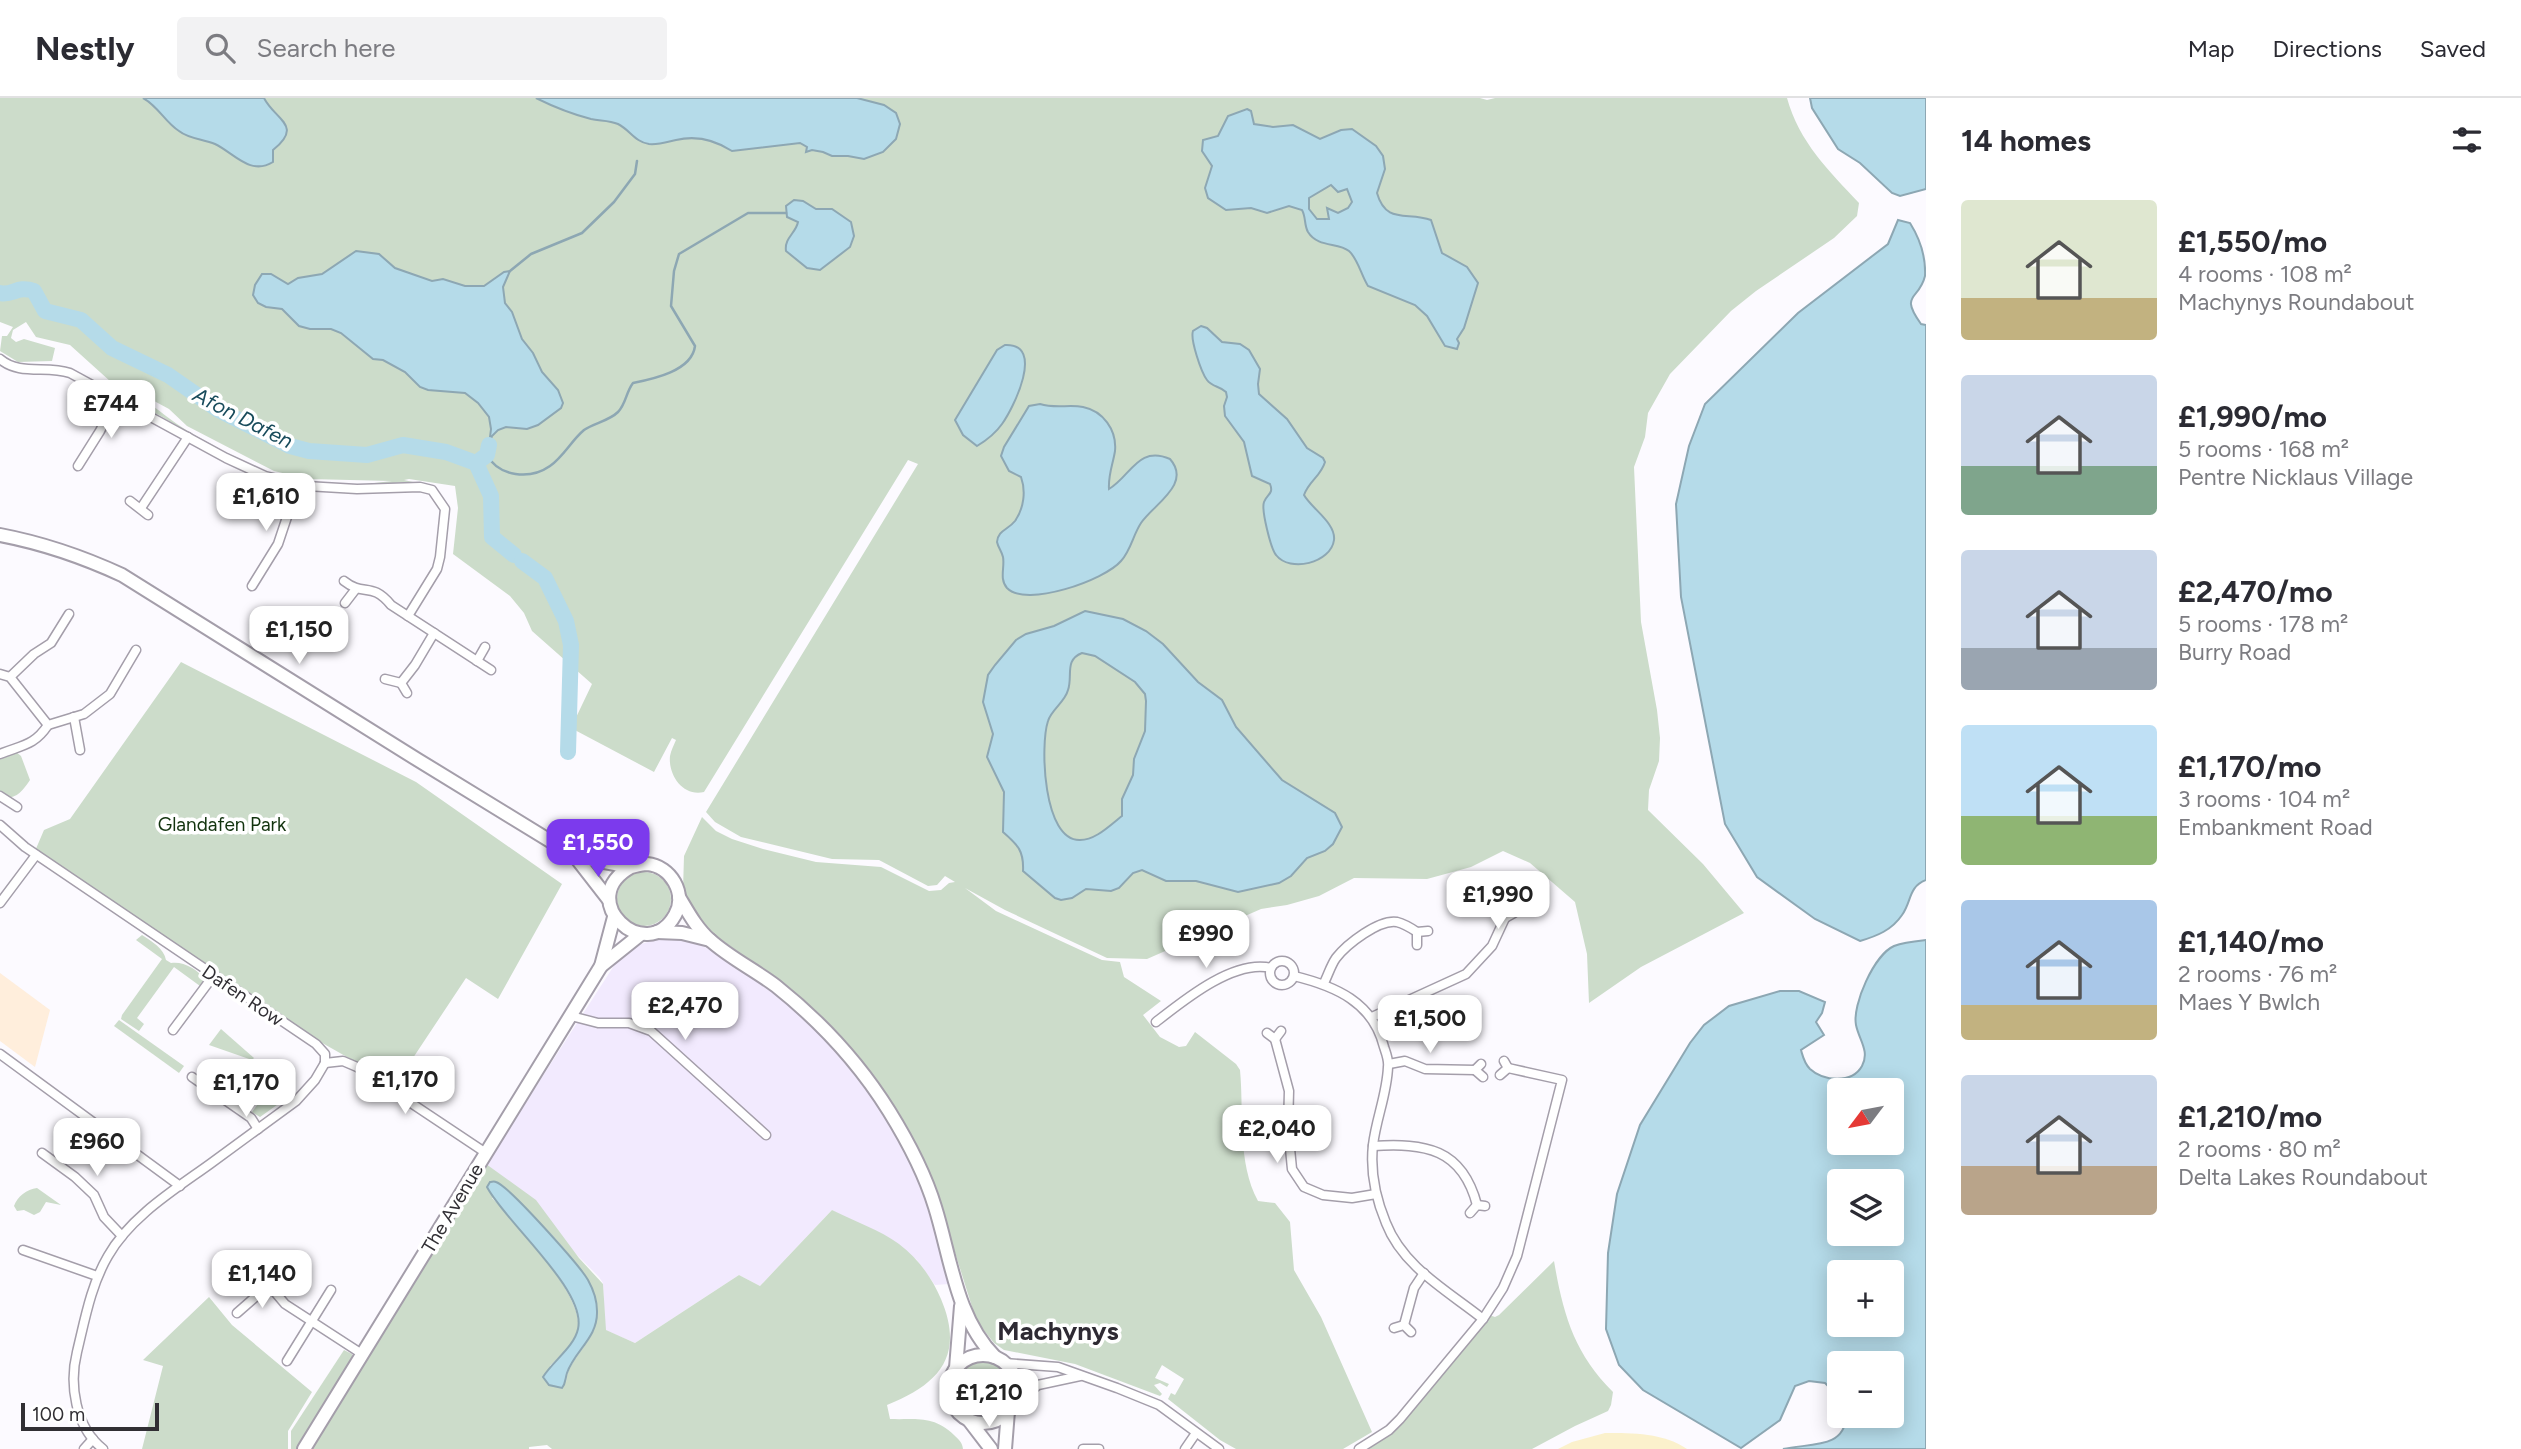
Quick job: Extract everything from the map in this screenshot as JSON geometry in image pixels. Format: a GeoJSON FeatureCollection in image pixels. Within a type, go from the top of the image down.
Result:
{"type":"FeatureCollection","features":[{"type":"Feature","properties":{"kind":"main road"},"geometry":{"type":"LineString","coordinates":[[0,535],[95,562],[122,575],[573,855],[631,867],[647,864],[663,869],[673,878],[679,897],[694,922],[710,940],[775,985],[813,1018],[863,1073],[889,1112],[914,1157],[934,1203],[961,1305],[977,1335],[1016,1380],[1016,1397],[1011,1408],[1004,1449]]}},
{"type":"Feature","properties":{"kind":"main road"},"geometry":{"type":"LineString","coordinates":[[573,855],[609,900],[614,917],[626,929],[641,934],[682,933],[710,940]]}},
{"type":"Feature","properties":{"kind":"main road"},"geometry":{"type":"LineString","coordinates":[[609,900],[617,876],[631,867]]}},
{"type":"Feature","properties":{"kind":"main road"},"geometry":{"type":"LineString","coordinates":[[657,932],[674,917],[679,897]]}},
{"type":"Feature","properties":{"kind":"main road","name":"The Avenue"},"geometry":{"type":"LineString","coordinates":[[304,1449],[601,966],[614,917]]}},
{"type":"Feature","properties":{"kind":"main road","name":"The Avenue"},"geometry":{"type":"LineString","coordinates":[[601,966],[641,934]]}},
{"type":"Feature","properties":{"kind":"main road"},"geometry":{"type":"LineString","coordinates":[[961,1305],[956,1368],[950,1382],[950,1398],[991,1449]]}},
{"type":"Feature","properties":{"kind":"main road"},"geometry":{"type":"LineString","coordinates":[[956,1368],[975,1356],[1000,1360]]}},
{"type":"Feature","properties":{"kind":"main road"},"geometry":{"type":"LineString","coordinates":[[967,1419],[985,1423],[1002,1417],[1011,1408]]}},
{"type":"Feature","properties":{"kind":"street"},"geometry":{"type":"LineString","coordinates":[[0,359],[15,369],[59,369],[70,373],[251,470],[292,484],[357,489],[420,487],[432,490],[445,509],[440,557],[437,569],[408,616]]}},
{"type":"Feature","properties":{"kind":"street"},"geometry":{"type":"LineString","coordinates":[[78,466],[100,431],[116,398]]}},
{"type":"Feature","properties":{"kind":"street"},"geometry":{"type":"LineString","coordinates":[[141,508],[188,437]]}},
{"type":"Feature","properties":{"kind":"street"},"geometry":{"type":"LineString","coordinates":[[252,586],[278,544],[287,517],[292,484]]}},
{"type":"Feature","properties":{"kind":"street"},"geometry":{"type":"LineString","coordinates":[[130,501],[148,515]]}},
{"type":"Feature","properties":{"kind":"street"},"geometry":{"type":"LineString","coordinates":[[344,581],[355,590],[373,589],[408,616],[491,670]]}},
{"type":"Feature","properties":{"kind":"street"},"geometry":{"type":"LineString","coordinates":[[345,603],[355,590]]}},
{"type":"Feature","properties":{"kind":"street"},"geometry":{"type":"LineString","coordinates":[[10,677],[34,654],[51,643],[69,614]]}},
{"type":"Feature","properties":{"kind":"street"},"geometry":{"type":"LineString","coordinates":[[401,683],[434,633]]}},
{"type":"Feature","properties":{"kind":"street"},"geometry":{"type":"LineString","coordinates":[[477,661],[485,647]]}},
{"type":"Feature","properties":{"kind":"street"},"geometry":{"type":"LineString","coordinates":[[0,754],[30,744],[41,736],[48,725],[84,714],[110,694],[136,650]]}},
{"type":"Feature","properties":{"kind":"street"},"geometry":{"type":"LineString","coordinates":[[0,674],[10,677],[48,725]]}},
{"type":"Feature","properties":{"kind":"street"},"geometry":{"type":"LineString","coordinates":[[385,679],[401,683],[407,693]]}},
{"type":"Feature","properties":{"kind":"street"},"geometry":{"type":"LineString","coordinates":[[74,717],[80,750]]}},
{"type":"Feature","properties":{"kind":"street"},"geometry":{"type":"LineString","coordinates":[[0,796],[17,807]]}},
{"type":"Feature","properties":{"kind":"street","name":"Dafen Row"},"geometry":{"type":"LineString","coordinates":[[0,825],[36,855],[316,1044],[322,1049],[326,1063]]}},
{"type":"Feature","properties":{"kind":"street"},"geometry":{"type":"LineString","coordinates":[[0,903],[36,855]]}},
{"type":"Feature","properties":{"kind":"street"},"geometry":{"type":"LineString","coordinates":[[1372,1017],[1466,974],[1492,946],[1505,918],[1503,906]]}},
{"type":"Feature","properties":{"kind":"street"},"geometry":{"type":"LineString","coordinates":[[1505,918],[1514,913]]}},
{"type":"Feature","properties":{"kind":"street"},"geometry":{"type":"LineString","coordinates":[[1324,983],[1335,959],[1353,940],[1365,933],[1394,921],[1417,932],[1428,931]]}},
{"type":"Feature","properties":{"kind":"street"},"geometry":{"type":"LineString","coordinates":[[1417,932],[1417,945]]}},
{"type":"Feature","properties":{"kind":"street"},"geometry":{"type":"LineString","coordinates":[[1280,961],[1288,962],[1293,968],[1294,976],[1287,984],[1276,984],[1270,975],[1271,968],[1280,961]]}},
{"type":"Feature","properties":{"kind":"street"},"geometry":{"type":"LineString","coordinates":[[1156,1022],[1224,976],[1248,967],[1261,965],[1271,968]]}},
{"type":"Feature","properties":{"kind":"street"},"geometry":{"type":"LineString","coordinates":[[173,1030],[214,975]]}},
{"type":"Feature","properties":{"kind":"street"},"geometry":{"type":"LineString","coordinates":[[1294,976],[1324,983],[1351,996],[1372,1017],[1389,1064],[1373,1146],[1372,1170],[1386,1225],[1402,1253],[1483,1319]]}},
{"type":"Feature","properties":{"kind":"street"},"geometry":{"type":"LineString","coordinates":[[571,1016],[597,1023],[641,1025],[651,1031],[765,1135]]}},
{"type":"Feature","properties":{"kind":"street"},"geometry":{"type":"LineString","coordinates":[[1275,1039],[1282,1031]]}},
{"type":"Feature","properties":{"kind":"street"},"geometry":{"type":"LineString","coordinates":[[1267,1033],[1275,1039],[1289,1091],[1288,1128],[1292,1169],[1304,1187],[1323,1195],[1352,1198],[1376,1194]]}},
{"type":"Feature","properties":{"kind":"street"},"geometry":{"type":"LineString","coordinates":[[0,1054],[180,1186]]}},
{"type":"Feature","properties":{"kind":"street"},"geometry":{"type":"LineString","coordinates":[[103,1449],[84,1426],[78,1408],[73,1367],[97,1276],[107,1257],[122,1236],[180,1186],[303,1094],[326,1063],[342,1061],[357,1067],[485,1153]]}},
{"type":"Feature","properties":{"kind":"street"},"geometry":{"type":"LineString","coordinates":[[1389,1064],[1405,1061],[1425,1069],[1478,1067],[1483,1077]]}},
{"type":"Feature","properties":{"kind":"street"},"geometry":{"type":"LineString","coordinates":[[1359,1449],[1389,1430],[1400,1419],[1483,1319],[1503,1289],[1517,1256],[1562,1080],[1506,1065],[1500,1075]]}},
{"type":"Feature","properties":{"kind":"street"},"geometry":{"type":"LineString","coordinates":[[192,1077],[251,1118],[258,1129]]}},
{"type":"Feature","properties":{"kind":"street"},"geometry":{"type":"LineString","coordinates":[[223,1098],[237,1079]]}},
{"type":"Feature","properties":{"kind":"street"},"geometry":{"type":"LineString","coordinates":[[1373,1146],[1403,1144],[1430,1148],[1448,1158],[1460,1170],[1481,1206],[1470,1213]]}},
{"type":"Feature","properties":{"kind":"street"},"geometry":{"type":"LineString","coordinates":[[42,1153],[94,1195],[104,1217],[122,1236]]}},
{"type":"Feature","properties":{"kind":"street"},"geometry":{"type":"LineString","coordinates":[[23,1250],[97,1276]]}},
{"type":"Feature","properties":{"kind":"street"},"geometry":{"type":"LineString","coordinates":[[1404,1325],[1414,1288],[1424,1273]]}},
{"type":"Feature","properties":{"kind":"street"},"geometry":{"type":"LineString","coordinates":[[237,1313],[269,1285],[285,1304],[362,1354]]}},
{"type":"Feature","properties":{"kind":"street"},"geometry":{"type":"LineString","coordinates":[[287,1361],[331,1290]]}},
{"type":"Feature","properties":{"kind":"street"},"geometry":{"type":"LineString","coordinates":[[1394,1328],[1404,1325]]}},
{"type":"Feature","properties":{"kind":"street"},"geometry":{"type":"LineString","coordinates":[[1404,1325],[1411,1332]]}},
{"type":"Feature","properties":{"kind":"street"},"geometry":{"type":"LineString","coordinates":[[1000,1360],[1058,1367],[1159,1405],[1219,1449]]}},
{"type":"Feature","properties":{"kind":"street"},"geometry":{"type":"LineString","coordinates":[[1011,1408],[1038,1385],[1083,1376]]}},
{"type":"Feature","properties":{"kind":"street"},"geometry":{"type":"LineString","coordinates":[[1185,1449],[1196,1433]]}},
{"type":"Feature","properties":{"kind":"street"},"geometry":{"type":"LineString","coordinates":[[84,1449],[93,1439]]}},
{"type":"Feature","properties":{"kind":"street"},"geometry":{"type":"LineString","coordinates":[[1083,1449],[1099,1449]]}},
{"type":"Feature","properties":{"kind":"shaded area"},"geometry":{"type":"Polygon","coordinates":[[[667,936],[691,941],[722,955],[779,997],[814,1027],[858,1077],[891,1126],[915,1172],[936,1230],[949,1284],[935,1285],[916,1259],[832,1210],[760,1286],[739,1275],[635,1343],[605,1330],[603,1283],[599,1277],[486,1164],[617,961],[635,946],[667,936]]]}},
{"type":"Feature","properties":{"kind":"shaded area"},"geometry":{"type":"Polygon","coordinates":[[[0,973],[50,1010],[35,1067],[0,1041],[0,973]]]}},
{"type":"Feature","properties":{"kind":"green space"},"geometry":{"type":"Polygon","coordinates":[[[0,98],[1787,98],[1807,142],[1859,203],[1857,216],[1834,238],[1731,311],[1670,374],[1648,413],[1645,437],[1634,467],[1641,622],[1660,738],[1659,761],[1649,790],[1648,810],[1703,864],[1744,913],[1641,967],[1589,1003],[1587,954],[1575,902],[1530,863],[1503,851],[1471,867],[1427,879],[1354,878],[1319,896],[1261,909],[1147,959],[1107,958],[965,888],[996,911],[1102,960],[1120,962],[1124,977],[1161,1001],[1143,1015],[1160,1037],[1179,1047],[1186,1046],[1195,1032],[1236,1064],[1240,1070],[1244,1153],[1251,1186],[1258,1201],[1275,1203],[1290,1222],[1294,1270],[1321,1317],[1372,1432],[1343,1449],[1236,1449],[1220,1440],[1168,1399],[1171,1393],[1175,1395],[1184,1379],[1162,1365],[1155,1378],[1169,1384],[1167,1387],[1160,1383],[1154,1385],[1162,1394],[1160,1396],[1075,1364],[1004,1350],[994,1343],[982,1328],[979,1329],[941,1208],[883,1091],[823,1018],[787,987],[705,928],[683,890],[684,856],[702,817],[716,831],[763,849],[816,862],[881,867],[929,891],[941,890],[949,883],[955,882],[945,876],[937,885],[928,886],[879,860],[832,859],[741,837],[715,822],[706,812],[918,464],[908,460],[704,792],[690,791],[678,783],[670,763],[676,740],[672,738],[654,772],[571,728],[592,684],[532,631],[524,613],[510,596],[453,554],[458,508],[455,486],[409,479],[404,480],[413,482],[357,485],[392,481],[308,479],[274,471],[187,426],[169,409],[130,388],[111,382],[70,345],[36,337],[26,322],[13,330],[11,338],[16,342],[24,339],[55,348],[52,361],[18,362],[0,351],[2,336],[7,336],[13,327],[0,322],[0,98]]]}},
{"type":"Feature","properties":{"kind":"green space"},"geometry":{"type":"Polygon","coordinates":[[[104,382],[135,395],[182,428],[221,450],[220,451],[159,415],[101,387],[104,382]]]}},
{"type":"Feature","properties":{"kind":"green space","name":"Glandafen Park"},"geometry":{"type":"Polygon","coordinates":[[[181,662],[416,782],[562,884],[498,999],[466,978],[411,1061],[418,1072],[407,1091],[294,1027],[35,851],[44,830],[70,819],[181,662]]]}},
{"type":"Feature","properties":{"kind":"green space"},"geometry":{"type":"Polygon","coordinates":[[[16,752],[21,756],[30,780],[17,795],[5,798],[0,792],[0,757],[16,752]]]}},
{"type":"Feature","properties":{"kind":"green space"},"geometry":{"type":"Polygon","coordinates":[[[644,872],[663,880],[671,899],[663,918],[644,926],[625,918],[617,899],[625,880],[644,872]]]}},
{"type":"Feature","properties":{"kind":"green space"},"geometry":{"type":"Polygon","coordinates":[[[142,935],[160,948],[166,960],[190,967],[205,980],[200,986],[174,967],[137,1018],[144,1024],[139,1031],[121,1019],[122,1015],[162,959],[136,940],[142,935]]]}},
{"type":"Feature","properties":{"kind":"green space"},"geometry":{"type":"Polygon","coordinates":[[[119,1020],[184,1066],[179,1073],[114,1026],[119,1020]]]}},
{"type":"Feature","properties":{"kind":"green space"},"geometry":{"type":"Polygon","coordinates":[[[221,1029],[254,1058],[252,1060],[209,1045],[221,1029]]]}},
{"type":"Feature","properties":{"kind":"green space"},"geometry":{"type":"Polygon","coordinates":[[[294,1079],[291,1095],[260,1117],[252,1112],[271,1086],[287,1084],[294,1079]]]}},
{"type":"Feature","properties":{"kind":"green space"},"geometry":{"type":"Polygon","coordinates":[[[486,1164],[536,1200],[579,1258],[603,1284],[606,1330],[635,1343],[739,1275],[760,1286],[832,1210],[892,1239],[924,1269],[933,1284],[948,1319],[950,1337],[948,1352],[933,1377],[921,1388],[887,1405],[890,1419],[924,1420],[939,1424],[957,1438],[963,1449],[552,1449],[547,1445],[529,1449],[309,1449],[486,1164]],[[506,1189],[492,1198],[546,1260],[570,1297],[577,1314],[577,1333],[550,1366],[566,1382],[571,1367],[589,1340],[595,1325],[596,1307],[591,1288],[566,1251],[506,1189]]]}},
{"type":"Feature","properties":{"kind":"green space"},"geometry":{"type":"Polygon","coordinates":[[[37,1188],[61,1205],[46,1202],[40,1212],[34,1215],[24,1210],[17,1211],[14,1206],[20,1197],[37,1188]]]}},
{"type":"Feature","properties":{"kind":"green space"},"geometry":{"type":"Polygon","coordinates":[[[1554,1261],[1572,1332],[1589,1363],[1613,1392],[1608,1411],[1532,1449],[1367,1449],[1418,1405],[1489,1315],[1499,1315],[1554,1261]]]}},
{"type":"Feature","properties":{"kind":"green space"},"geometry":{"type":"Polygon","coordinates":[[[209,1297],[232,1325],[312,1392],[288,1431],[288,1449],[142,1449],[163,1366],[143,1360],[209,1297]]]}},
{"type":"Feature","properties":{"kind":"green space"},"geometry":{"type":"Polygon","coordinates":[[[344,1350],[352,1354],[352,1359],[296,1449],[291,1449],[291,1431],[344,1350]]]}},
{"type":"Feature","properties":{"kind":"green space"},"geometry":{"type":"Polygon","coordinates":[[[983,1360],[1004,1368],[1012,1389],[1004,1410],[983,1418],[962,1410],[954,1389],[962,1368],[983,1360]]]}},
{"type":"Feature","properties":{"kind":"sand"},"geometry":{"type":"Polygon","coordinates":[[[1605,1433],[1658,1437],[1687,1449],[1558,1449],[1572,1442],[1605,1433]]]}},
{"type":"Feature","properties":{"kind":"water"},"geometry":{"type":"Polygon","coordinates":[[[143,98],[264,98],[284,123],[286,134],[273,150],[273,162],[265,166],[250,165],[215,144],[183,134],[143,98]]]}},
{"type":"Feature","properties":{"kind":"water"},"geometry":{"type":"Polygon","coordinates":[[[536,98],[857,98],[884,105],[896,113],[900,124],[896,139],[883,152],[864,159],[832,156],[812,150],[806,152],[807,147],[800,143],[732,151],[712,141],[698,138],[656,144],[644,143],[618,124],[577,115],[536,98]]]}},
{"type":"Feature","properties":{"kind":"water"},"geometry":{"type":"Polygon","coordinates":[[[1810,98],[1926,98],[1926,189],[1900,196],[1892,193],[1860,163],[1838,149],[1812,108],[1810,98]]]}},
{"type":"Feature","properties":{"kind":"water"},"geometry":{"type":"Polygon","coordinates":[[[1247,109],[1251,111],[1254,124],[1273,127],[1293,125],[1320,139],[1341,130],[1352,129],[1376,146],[1383,156],[1385,169],[1377,193],[1381,203],[1392,213],[1431,220],[1442,253],[1467,267],[1478,283],[1464,328],[1457,339],[1457,349],[1445,346],[1427,316],[1415,305],[1368,286],[1349,251],[1312,237],[1302,210],[1289,206],[1267,213],[1251,208],[1226,210],[1208,198],[1205,188],[1212,166],[1202,151],[1203,140],[1218,136],[1228,116],[1247,109]],[[1331,185],[1309,198],[1309,209],[1317,219],[1329,219],[1327,208],[1338,213],[1348,208],[1352,202],[1347,189],[1338,192],[1331,185]]]}},
{"type":"Feature","properties":{"kind":"water"},"geometry":{"type":"Polygon","coordinates":[[[794,200],[803,201],[816,209],[832,209],[851,222],[854,236],[850,247],[820,270],[807,268],[786,251],[787,243],[798,222],[787,217],[786,206],[794,200]]]}},
{"type":"Feature","properties":{"kind":"water"},"geometry":{"type":"Polygon","coordinates":[[[1898,220],[1910,223],[1914,229],[1922,248],[1925,269],[1922,284],[1911,302],[1921,324],[1926,325],[1926,880],[1913,890],[1905,910],[1894,925],[1878,935],[1860,941],[1815,919],[1757,877],[1725,824],[1681,597],[1676,504],[1689,446],[1705,404],[1798,313],[1888,244],[1898,220]]]}},
{"type":"Feature","properties":{"kind":"water"},"geometry":{"type":"Polygon","coordinates":[[[356,251],[379,254],[395,268],[432,281],[443,279],[465,286],[484,286],[504,272],[510,271],[503,287],[505,303],[542,372],[558,390],[563,403],[561,408],[538,425],[527,429],[506,427],[498,430],[489,445],[489,417],[478,403],[465,393],[420,387],[405,372],[383,360],[373,359],[341,333],[331,329],[299,326],[282,309],[266,307],[258,303],[253,295],[255,285],[262,274],[271,274],[288,284],[298,278],[322,274],[356,251]]]}},
{"type":"Feature","properties":{"kind":"water"},"geometry":{"type":"Polygon","coordinates":[[[1201,326],[1222,342],[1240,344],[1249,350],[1260,369],[1259,394],[1287,419],[1307,448],[1325,462],[1304,495],[1334,534],[1331,548],[1318,560],[1291,563],[1282,560],[1274,551],[1263,506],[1271,487],[1252,476],[1244,442],[1225,416],[1226,392],[1209,382],[1202,370],[1192,335],[1193,331],[1201,326]]]}},
{"type":"Feature","properties":{"kind":"water"},"geometry":{"type":"Polygon","coordinates":[[[1005,345],[1017,347],[1023,354],[1023,378],[1019,392],[1002,424],[977,446],[963,435],[955,420],[997,350],[1005,345]]]}},
{"type":"Feature","properties":{"kind":"water"},"geometry":{"type":"Polygon","coordinates":[[[1040,404],[1083,407],[1097,413],[1107,423],[1115,443],[1109,489],[1142,459],[1150,456],[1170,459],[1176,468],[1177,477],[1169,493],[1141,523],[1121,561],[1083,583],[1031,595],[1007,588],[1003,581],[1003,557],[997,542],[1001,532],[1018,516],[1024,494],[1021,477],[1009,471],[1001,456],[1029,406],[1040,404]]]}},
{"type":"Feature","properties":{"kind":"water"},"geometry":{"type":"Polygon","coordinates":[[[1085,611],[1123,619],[1163,644],[1198,682],[1222,700],[1236,727],[1282,780],[1335,813],[1342,827],[1333,844],[1325,851],[1307,858],[1291,876],[1279,883],[1238,892],[1196,881],[1166,881],[1142,870],[1133,873],[1119,888],[1111,891],[1086,889],[1072,898],[1055,898],[1023,871],[1019,849],[1003,832],[1004,792],[987,757],[993,734],[983,702],[988,675],[1016,640],[1026,634],[1054,626],[1085,611]],[[1082,653],[1073,660],[1066,694],[1048,721],[1044,750],[1047,790],[1058,825],[1068,836],[1080,840],[1097,835],[1122,816],[1122,799],[1133,775],[1134,759],[1145,731],[1145,694],[1135,682],[1095,656],[1082,653]]]}},
{"type":"Feature","properties":{"kind":"water"},"geometry":{"type":"Polygon","coordinates":[[[1926,940],[1926,1449],[1783,1449],[1824,1443],[1840,1434],[1843,1428],[1904,1428],[1904,1351],[1827,1351],[1827,1385],[1809,1381],[1795,1386],[1780,1420],[1741,1448],[1643,1390],[1619,1365],[1606,1329],[1608,1253],[1617,1194],[1640,1125],[1704,1025],[1729,1006],[1780,991],[1799,991],[1825,1002],[1816,1022],[1824,1035],[1801,1050],[1808,1067],[1830,1078],[1827,1078],[1827,1155],[1904,1155],[1904,1078],[1845,1078],[1857,1072],[1864,1061],[1856,1016],[1866,981],[1886,951],[1910,942],[1926,940]]]}},
{"type":"Feature","properties":{"kind":"water"},"geometry":{"type":"Polygon","coordinates":[[[490,1182],[503,1187],[529,1211],[582,1272],[593,1291],[597,1311],[594,1329],[571,1365],[562,1388],[549,1385],[543,1377],[576,1336],[577,1313],[558,1276],[496,1202],[487,1187],[490,1182]]]}},
{"type":"Feature","properties":{"kind":"waterway"},"geometry":{"type":"LineString","coordinates":[[510,271],[531,254],[582,233],[614,202],[635,174],[637,161]]}},
{"type":"Feature","properties":{"kind":"waterway"},"geometry":{"type":"LineString","coordinates":[[487,455],[499,468],[507,472],[524,474],[542,470],[555,462],[584,430],[618,412],[633,383],[670,372],[687,362],[695,346],[671,306],[674,271],[679,254],[748,213],[786,213]]}},
{"type":"Feature","properties":{"kind":"waterway","name":"Afon Dafen"},"geometry":{"type":"LineString","coordinates":[[0,293],[23,289],[34,291],[45,311],[81,320],[112,348],[168,375],[217,409],[290,446],[309,451],[367,455],[403,445],[446,452],[476,463]]}},
{"type":"Feature","properties":{"kind":"waterway","name":"Afon Dafen"},"geometry":{"type":"LineString","coordinates":[[489,445],[487,455],[476,463],[491,496],[492,537],[514,555]]}},
{"type":"Feature","properties":{"kind":"waterway","name":"Afon Dafen"},"geometry":{"type":"LineString","coordinates":[[522,561],[545,578],[566,621],[571,645],[568,752]]}},
{"type":"Feature","properties":{"kind":"district","name":"Machynys"},"geometry":{"type":"Point","coordinates":[1058,1331]}}]}
